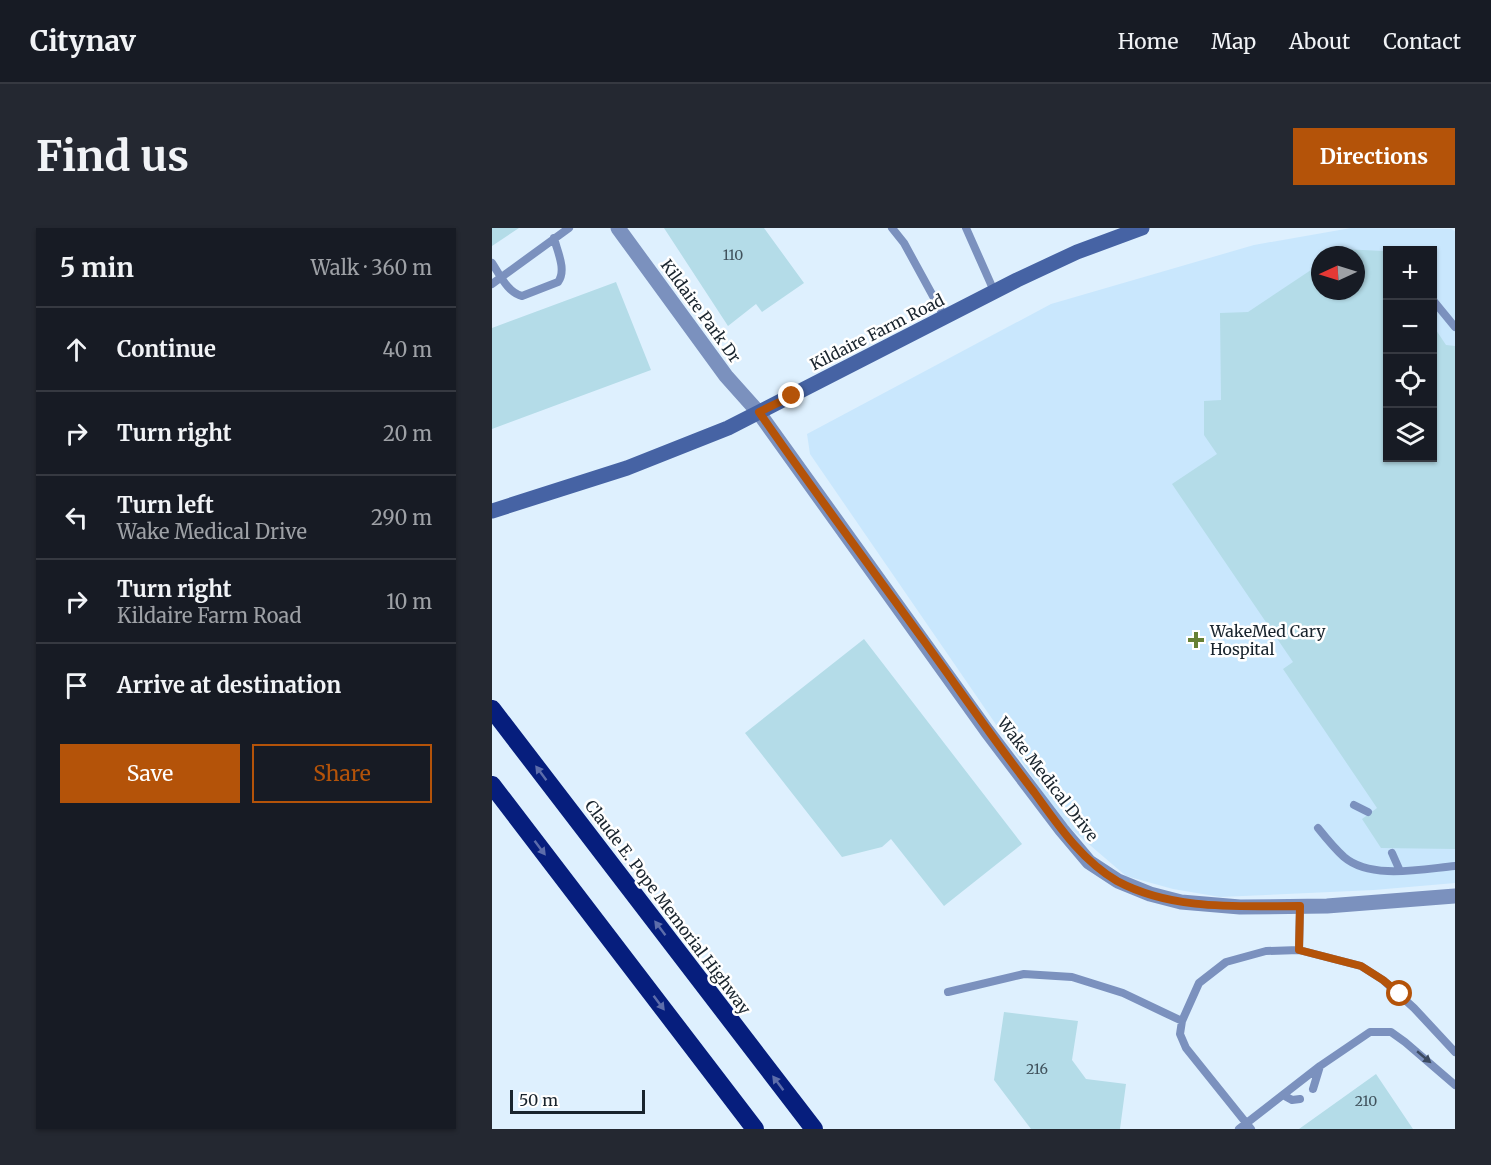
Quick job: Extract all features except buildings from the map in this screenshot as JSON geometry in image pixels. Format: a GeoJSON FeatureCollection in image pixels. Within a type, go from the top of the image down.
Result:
{"type":"FeatureCollection","features":[{"type":"Feature","properties":{"kind":"highway","name":"Claude E. Pope Memorial Highway"},"geometry":{"type":"LineString","coordinates":[[492,709],[814,1129]]}},
{"type":"Feature","properties":{"kind":"highway"},"geometry":{"type":"LineString","coordinates":[[492,785],[755,1129]]}},
{"type":"Feature","properties":{"kind":"main road","name":"Kildaire Farm Road"},"geometry":{"type":"LineString","coordinates":[[492,511],[627,468],[728,428],[994,291],[1077,252],[1142,228]]}},
{"type":"Feature","properties":{"kind":"street","name":"Kildaire Park Dr"},"geometry":{"type":"LineString","coordinates":[[618,228],[726,376],[759,412]]}},
{"type":"Feature","properties":{"kind":"street","name":"Wake Medical Drive"},"geometry":{"type":"LineString","coordinates":[[759,412],[987,731],[1089,862],[1118,881],[1150,894],[1181,902],[1240,907],[1300,906],[1455,896]]}},
{"type":"Feature","properties":{"kind":"lane"},"geometry":{"type":"LineString","coordinates":[[492,284],[568,228]]}},
{"type":"Feature","properties":{"kind":"lane"},"geometry":{"type":"LineString","coordinates":[[892,228],[904,243],[945,318]]}},
{"type":"Feature","properties":{"kind":"lane"},"geometry":{"type":"LineString","coordinates":[[966,228],[994,291]]}},
{"type":"Feature","properties":{"kind":"lane"},"geometry":{"type":"LineString","coordinates":[[492,263],[511,291],[522,296],[558,282],[562,278],[562,270],[554,238]]}},
{"type":"Feature","properties":{"kind":"lane"},"geometry":{"type":"LineString","coordinates":[[1433,300],[1455,327]]}},
{"type":"Feature","properties":{"kind":"lane"},"geometry":{"type":"LineString","coordinates":[[1354,805],[1368,812]]}},
{"type":"Feature","properties":{"kind":"lane"},"geometry":{"type":"LineString","coordinates":[[1318,828],[1345,858],[1367,868],[1400,871],[1455,866]]}},
{"type":"Feature","properties":{"kind":"lane"},"geometry":{"type":"LineString","coordinates":[[1392,853],[1400,871]]}},
{"type":"Feature","properties":{"kind":"lane"},"geometry":{"type":"LineString","coordinates":[[1299,950],[1300,906]]}},
{"type":"Feature","properties":{"kind":"lane"},"geometry":{"type":"LineString","coordinates":[[1249,1126],[1186,1047],[1180,1034],[1182,1021],[1199,983],[1226,962],[1266,951],[1299,950],[1361,966],[1383,980],[1414,1008],[1455,1052]]}},
{"type":"Feature","properties":{"kind":"lane"},"geometry":{"type":"LineString","coordinates":[[948,992],[1024,974],[1072,977],[1123,993],[1182,1021]]}},
{"type":"Feature","properties":{"kind":"lane"},"geometry":{"type":"LineString","coordinates":[[1239,1129],[1249,1126],[1320,1066],[1370,1032],[1391,1032],[1455,1084]]}},
{"type":"Feature","properties":{"kind":"lane"},"geometry":{"type":"LineString","coordinates":[[1314,1089],[1320,1066]]}},
{"type":"Feature","properties":{"kind":"lane"},"geometry":{"type":"LineString","coordinates":[[1283,1095],[1292,1100],[1300,1099]]}},
{"type":"Feature","properties":{"kind":"shaded area","name":"WakeMed Cary Hospital"},"geometry":{"type":"Polygon","coordinates":[[[1351,228],[1451,229],[1455,231],[1455,883],[1374,890],[1220,897],[1173,889],[1126,876],[1063,822],[810,454],[807,434],[1051,304],[1254,245],[1351,228]]]}},
{"type":"Feature","properties":{"kind":"place","name":"WakeMed Cary Hospital"},"geometry":{"type":"Point","coordinates":[1196,640]}},
{"type":"Feature","properties":{"kind":"route"},"geometry":{"type":"LineString","coordinates":[[792,396],[759,412],[987,731],[1089,862],[1118,881],[1150,894],[1181,902],[1240,907],[1300,906],[1299,950],[1361,966],[1400,994]]}}]}
